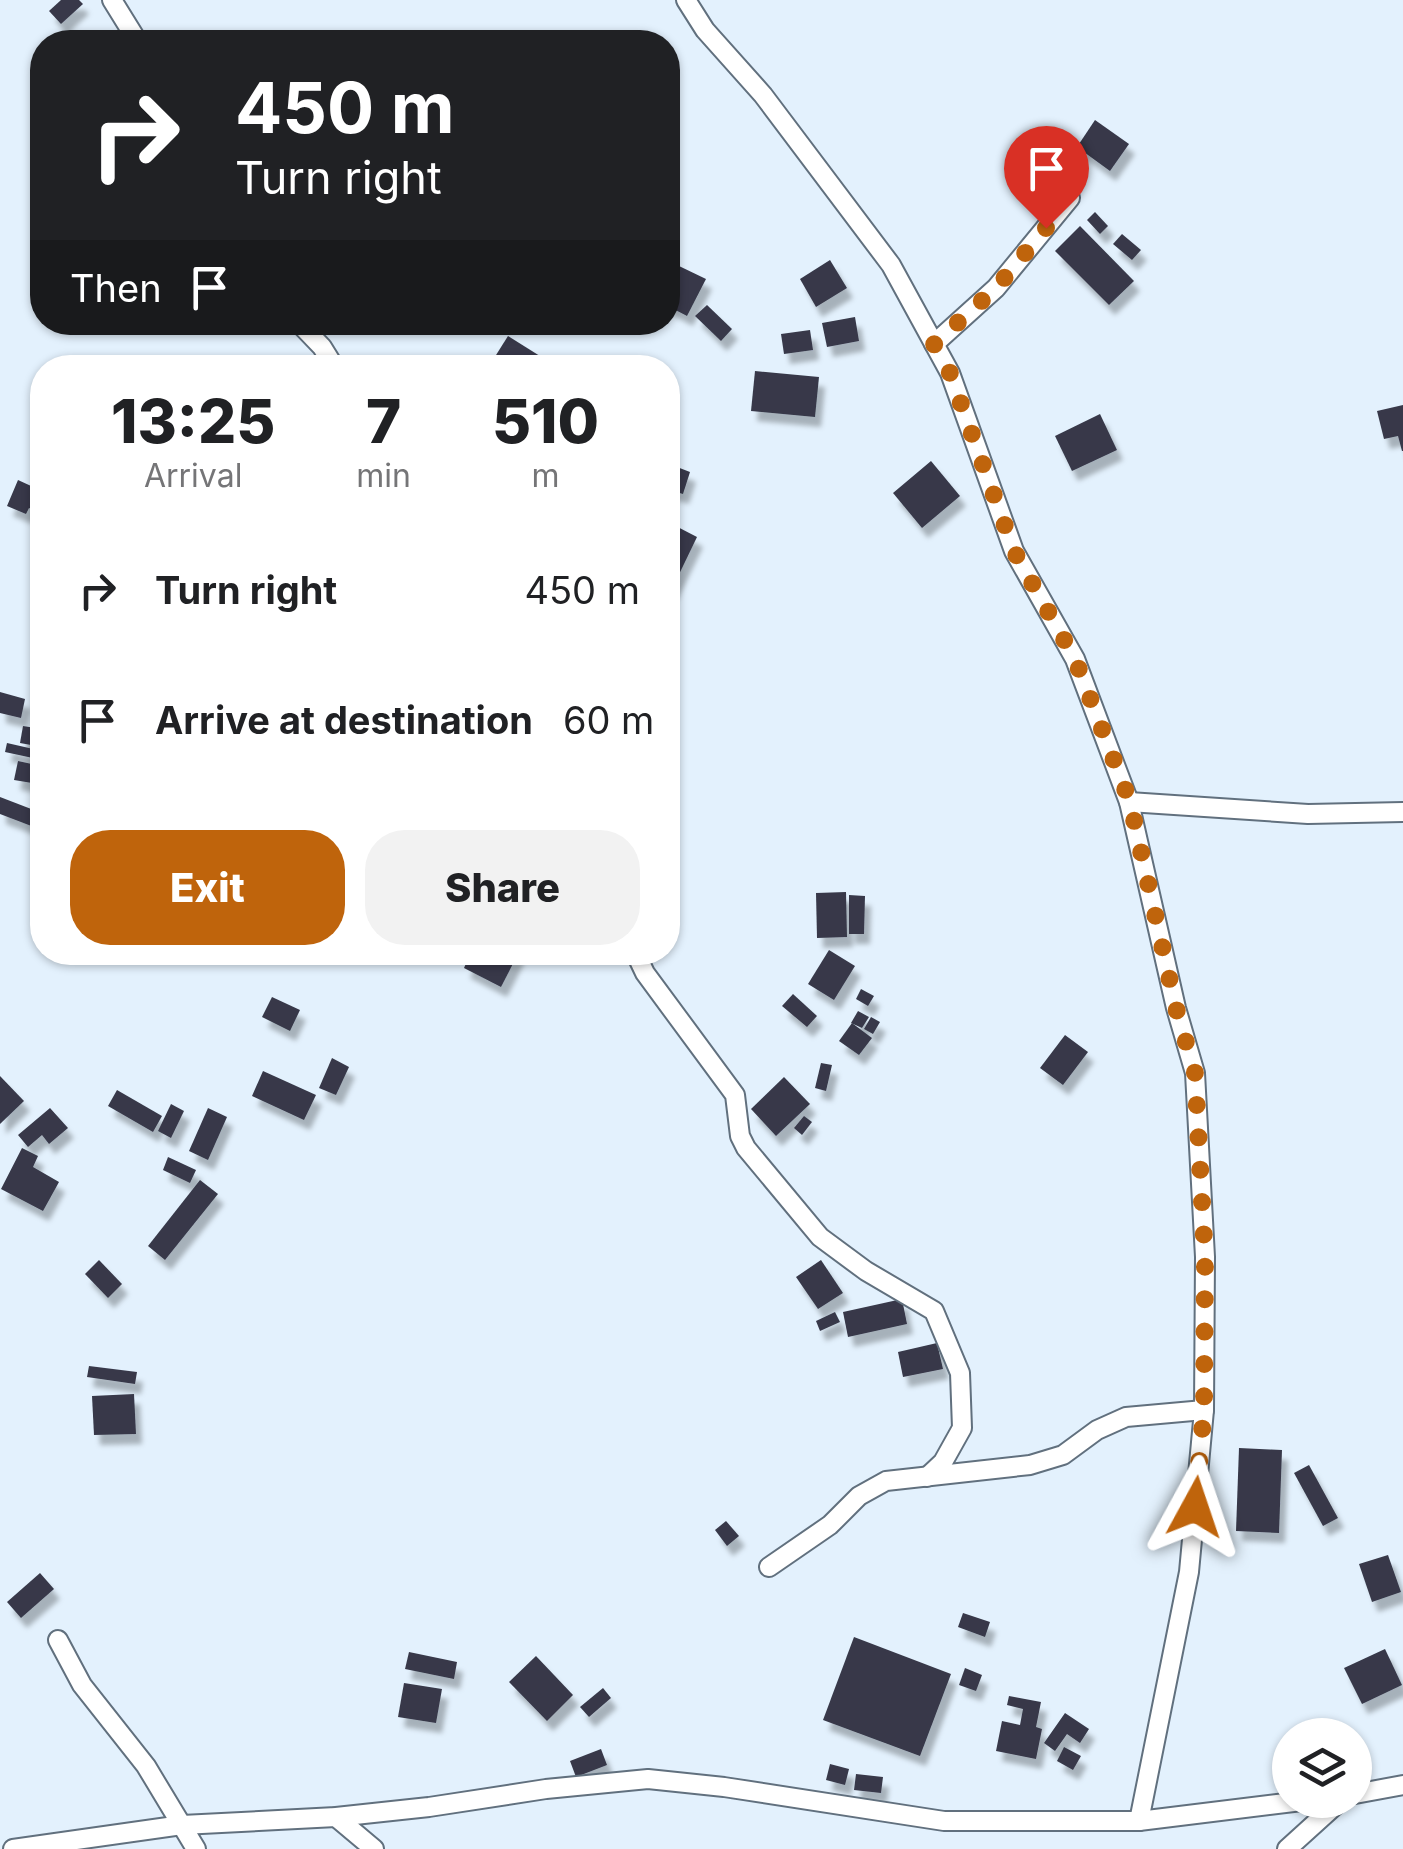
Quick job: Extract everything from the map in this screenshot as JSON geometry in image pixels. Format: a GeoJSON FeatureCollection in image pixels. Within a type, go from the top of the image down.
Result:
{"type":"FeatureCollection","features":[{"type":"Feature","properties":{"kind":"street"},"geometry":{"type":"LineString","coordinates":[[112,0],[131,30]]}},
{"type":"Feature","properties":{"kind":"street"},"geometry":{"type":"LineString","coordinates":[[686,0],[714,42],[763,95],[891,265],[950,373],[1014,551],[1075,659],[1130,802],[1176,1008],[1195,1073],[1205,1257],[1204,1410],[1190,1572],[1140,1821]]}},
{"type":"Feature","properties":{"kind":"street"},"geometry":{"type":"LineString","coordinates":[[934,344],[996,288],[1070,198]]}},
{"type":"Feature","properties":{"kind":"street"},"geometry":{"type":"LineString","coordinates":[[311,335],[328,355]]}},
{"type":"Feature","properties":{"kind":"street"},"geometry":{"type":"LineString","coordinates":[[1130,802],[1308,814],[1403,812]]}},
{"type":"Feature","properties":{"kind":"street"},"geometry":{"type":"LineString","coordinates":[[641,965],[735,1095],[740,1136],[746,1148],[820,1237],[866,1271],[934,1311],[960,1373],[962,1428],[943,1462],[927,1477]]}},
{"type":"Feature","properties":{"kind":"street"},"geometry":{"type":"LineString","coordinates":[[770,1567],[830,1524],[859,1496],[886,1481],[1030,1465],[1062,1455],[1097,1430],[1126,1417],[1204,1410]]}},
{"type":"Feature","properties":{"kind":"street"},"geometry":{"type":"LineString","coordinates":[[58,1640],[82,1685],[146,1766],[196,1849]]}},
{"type":"Feature","properties":{"kind":"street"},"geometry":{"type":"LineString","coordinates":[[12,1849],[182,1826],[429,1808],[546,1789],[648,1780],[743,1789],[944,1821],[1140,1821],[1272,1805]]}},
{"type":"Feature","properties":{"kind":"street"},"geometry":{"type":"LineString","coordinates":[[1372,1791],[1403,1785]]}},
{"type":"Feature","properties":{"kind":"street"},"geometry":{"type":"LineString","coordinates":[[336,1817],[374,1849]]}},
{"type":"Feature","properties":{"kind":"street"},"geometry":{"type":"LineString","coordinates":[[1287,1849],[1321,1818]]}},
{"type":"Feature","properties":{"kind":"building"},"geometry":{"type":"Polygon","coordinates":[[[61,0],[79,0],[83,4],[61,24],[49,11],[61,0]]]}},
{"type":"Feature","properties":{"kind":"building"},"geometry":{"type":"Polygon","coordinates":[[[1095,120],[1129,144],[1110,171],[1077,147],[1095,120]]]}},
{"type":"Feature","properties":{"kind":"building"},"geometry":{"type":"Polygon","coordinates":[[[1095,212],[1108,226],[1100,234],[1087,220],[1095,212]]]}},
{"type":"Feature","properties":{"kind":"building"},"geometry":{"type":"Polygon","coordinates":[[[1080,226],[1134,281],[1109,305],[1055,251],[1080,226]]]}},
{"type":"Feature","properties":{"kind":"building"},"geometry":{"type":"Polygon","coordinates":[[[1122,234],[1141,250],[1132,260],[1113,244],[1122,234]]]}},
{"type":"Feature","properties":{"kind":"building"},"geometry":{"type":"Polygon","coordinates":[[[830,260],[847,288],[816,307],[800,279],[830,260]]]}},
{"type":"Feature","properties":{"kind":"building"},"geometry":{"type":"Polygon","coordinates":[[[680,266],[706,279],[687,316],[680,312],[680,266]]]}},
{"type":"Feature","properties":{"kind":"building"},"geometry":{"type":"Polygon","coordinates":[[[707,305],[732,329],[721,341],[695,316],[707,305]]]}},
{"type":"Feature","properties":{"kind":"building"},"geometry":{"type":"Polygon","coordinates":[[[855,317],[859,341],[827,347],[822,323],[855,317]]]}},
{"type":"Feature","properties":{"kind":"building"},"geometry":{"type":"Polygon","coordinates":[[[810,330],[813,350],[784,354],[781,334],[810,330]]]}},
{"type":"Feature","properties":{"kind":"building"},"geometry":{"type":"Polygon","coordinates":[[[508,336],[538,355],[496,355],[508,336]]]}},
{"type":"Feature","properties":{"kind":"building"},"geometry":{"type":"Polygon","coordinates":[[[755,371],[819,377],[815,417],[751,411],[755,371]]]}},
{"type":"Feature","properties":{"kind":"building"},"geometry":{"type":"Polygon","coordinates":[[[1403,405],[1402,451],[1398,436],[1384,439],[1377,411],[1403,405]]]}},
{"type":"Feature","properties":{"kind":"building"},"geometry":{"type":"Polygon","coordinates":[[[1100,414],[1117,450],[1072,471],[1055,436],[1100,414]]]}},
{"type":"Feature","properties":{"kind":"building"},"geometry":{"type":"Polygon","coordinates":[[[931,461],[960,496],[922,528],[893,493],[931,461]]]}},
{"type":"Feature","properties":{"kind":"building"},"geometry":{"type":"Polygon","coordinates":[[[680,468],[690,472],[683,494],[680,493],[680,468]]]}},
{"type":"Feature","properties":{"kind":"building"},"geometry":{"type":"Polygon","coordinates":[[[18,480],[30,486],[30,508],[26,514],[7,506],[18,480]]]}},
{"type":"Feature","properties":{"kind":"building"},"geometry":{"type":"Polygon","coordinates":[[[680,528],[697,537],[680,572],[680,528]]]}},
{"type":"Feature","properties":{"kind":"building"},"geometry":{"type":"Polygon","coordinates":[[[0,692],[25,699],[21,718],[0,713],[0,692]]]}},
{"type":"Feature","properties":{"kind":"building"},"geometry":{"type":"Polygon","coordinates":[[[23,726],[30,727],[30,745],[20,743],[23,726]]]}},
{"type":"Feature","properties":{"kind":"building"},"geometry":{"type":"Polygon","coordinates":[[[7,743],[30,748],[30,757],[5,752],[7,743]]]}},
{"type":"Feature","properties":{"kind":"building"},"geometry":{"type":"Polygon","coordinates":[[[18,761],[30,764],[30,783],[14,780],[18,761]]]}},
{"type":"Feature","properties":{"kind":"building"},"geometry":{"type":"Polygon","coordinates":[[[0,797],[30,809],[30,825],[0,814],[0,797]]]}},
{"type":"Feature","properties":{"kind":"building"},"geometry":{"type":"Polygon","coordinates":[[[846,892],[847,937],[817,938],[816,893],[846,892]]]}},
{"type":"Feature","properties":{"kind":"building"},"geometry":{"type":"Polygon","coordinates":[[[849,895],[865,896],[864,934],[849,934],[849,895]]]}},
{"type":"Feature","properties":{"kind":"building"},"geometry":{"type":"Polygon","coordinates":[[[829,950],[855,966],[834,1000],[808,984],[829,950]]]}},
{"type":"Feature","properties":{"kind":"building"},"geometry":{"type":"Polygon","coordinates":[[[465,965],[512,965],[501,987],[464,968],[465,965]]]}},
{"type":"Feature","properties":{"kind":"building"},"geometry":{"type":"Polygon","coordinates":[[[861,989],[874,996],[868,1006],[856,999],[861,989]]]}},
{"type":"Feature","properties":{"kind":"building"},"geometry":{"type":"Polygon","coordinates":[[[793,994],[817,1016],[807,1027],[782,1006],[793,994]]]}},
{"type":"Feature","properties":{"kind":"building"},"geometry":{"type":"Polygon","coordinates":[[[272,997],[300,1010],[290,1031],[262,1017],[272,997]]]}},
{"type":"Feature","properties":{"kind":"building"},"geometry":{"type":"Polygon","coordinates":[[[858,1011],[869,1017],[862,1028],[851,1023],[858,1011]]]}},
{"type":"Feature","properties":{"kind":"building"},"geometry":{"type":"Polygon","coordinates":[[[871,1017],[880,1022],[873,1034],[864,1029],[871,1017]]]}},
{"type":"Feature","properties":{"kind":"building"},"geometry":{"type":"Polygon","coordinates":[[[852,1023],[872,1038],[859,1055],[839,1041],[852,1023]]]}},
{"type":"Feature","properties":{"kind":"building"},"geometry":{"type":"Polygon","coordinates":[[[1065,1035],[1088,1052],[1063,1085],[1040,1068],[1065,1035]]]}},
{"type":"Feature","properties":{"kind":"building"},"geometry":{"type":"Polygon","coordinates":[[[332,1058],[349,1067],[336,1095],[319,1088],[332,1058]]]}},
{"type":"Feature","properties":{"kind":"building"},"geometry":{"type":"Polygon","coordinates":[[[821,1063],[832,1065],[826,1091],[815,1088],[821,1063]]]}},
{"type":"Feature","properties":{"kind":"building"},"geometry":{"type":"Polygon","coordinates":[[[263,1071],[316,1095],[304,1120],[252,1096],[263,1071]]]}},
{"type":"Feature","properties":{"kind":"building"},"geometry":{"type":"Polygon","coordinates":[[[0,1076],[24,1101],[0,1124],[0,1076]]]}},
{"type":"Feature","properties":{"kind":"building"},"geometry":{"type":"Polygon","coordinates":[[[784,1077],[810,1104],[776,1136],[751,1109],[784,1077]]]}},
{"type":"Feature","properties":{"kind":"building"},"geometry":{"type":"Polygon","coordinates":[[[117,1090],[162,1116],[153,1132],[108,1106],[117,1090]]]}},
{"type":"Feature","properties":{"kind":"building"},"geometry":{"type":"Polygon","coordinates":[[[171,1104],[184,1111],[171,1138],[158,1131],[171,1104]]]}},
{"type":"Feature","properties":{"kind":"building"},"geometry":{"type":"Polygon","coordinates":[[[50,1108],[68,1128],[49,1144],[42,1135],[28,1147],[18,1135],[50,1108]]]}},
{"type":"Feature","properties":{"kind":"building"},"geometry":{"type":"Polygon","coordinates":[[[208,1108],[227,1117],[208,1160],[189,1151],[208,1108]]]}},
{"type":"Feature","properties":{"kind":"building"},"geometry":{"type":"Polygon","coordinates":[[[804,1116],[812,1122],[802,1135],[794,1128],[804,1116]]]}},
{"type":"Feature","properties":{"kind":"building"},"geometry":{"type":"Polygon","coordinates":[[[22,1148],[38,1156],[33,1167],[59,1182],[43,1211],[1,1189],[22,1148]]]}},
{"type":"Feature","properties":{"kind":"building"},"geometry":{"type":"Polygon","coordinates":[[[168,1157],[196,1170],[190,1183],[163,1170],[168,1157]]]}},
{"type":"Feature","properties":{"kind":"building"},"geometry":{"type":"Polygon","coordinates":[[[200,1180],[218,1194],[165,1260],[148,1246],[200,1180]]]}},
{"type":"Feature","properties":{"kind":"building"},"geometry":{"type":"Polygon","coordinates":[[[99,1260],[122,1284],[108,1298],[85,1274],[99,1260]]]}},
{"type":"Feature","properties":{"kind":"building"},"geometry":{"type":"Polygon","coordinates":[[[821,1260],[843,1293],[818,1309],[796,1277],[821,1260]]]}},
{"type":"Feature","properties":{"kind":"building"},"geometry":{"type":"Polygon","coordinates":[[[902,1299],[907,1324],[848,1337],[843,1312],[902,1299]]]}},
{"type":"Feature","properties":{"kind":"building"},"geometry":{"type":"Polygon","coordinates":[[[835,1312],[840,1322],[820,1331],[816,1321],[835,1312]]]}},
{"type":"Feature","properties":{"kind":"building"},"geometry":{"type":"Polygon","coordinates":[[[937,1343],[943,1369],[903,1377],[898,1352],[937,1343]]]}},
{"type":"Feature","properties":{"kind":"building"},"geometry":{"type":"Polygon","coordinates":[[[89,1366],[137,1372],[135,1384],[87,1377],[89,1366]]]}},
{"type":"Feature","properties":{"kind":"building"},"geometry":{"type":"Polygon","coordinates":[[[134,1394],[136,1434],[94,1435],[92,1396],[134,1394]]]}},
{"type":"Feature","properties":{"kind":"building"},"geometry":{"type":"Polygon","coordinates":[[[1239,1448],[1282,1450],[1279,1533],[1236,1531],[1239,1448]]]}},
{"type":"Feature","properties":{"kind":"building"},"geometry":{"type":"Polygon","coordinates":[[[1309,1465],[1338,1518],[1323,1526],[1294,1473],[1309,1465]]]}},
{"type":"Feature","properties":{"kind":"building"},"geometry":{"type":"Polygon","coordinates":[[[726,1521],[739,1536],[727,1546],[715,1530],[726,1521]]]}},
{"type":"Feature","properties":{"kind":"building"},"geometry":{"type":"Polygon","coordinates":[[[1388,1555],[1401,1592],[1372,1602],[1359,1564],[1388,1555]]]}},
{"type":"Feature","properties":{"kind":"building"},"geometry":{"type":"Polygon","coordinates":[[[40,1573],[54,1589],[21,1618],[7,1602],[40,1573]]]}},
{"type":"Feature","properties":{"kind":"building"},"geometry":{"type":"Polygon","coordinates":[[[963,1613],[990,1622],[985,1637],[958,1627],[963,1613]]]}},
{"type":"Feature","properties":{"kind":"building"},"geometry":{"type":"Polygon","coordinates":[[[854,1637],[951,1674],[920,1756],[823,1720],[854,1637]]]}},
{"type":"Feature","properties":{"kind":"building"},"geometry":{"type":"Polygon","coordinates":[[[1385,1649],[1402,1685],[1362,1704],[1344,1668],[1385,1649]]]}},
{"type":"Feature","properties":{"kind":"building"},"geometry":{"type":"Polygon","coordinates":[[[409,1652],[457,1662],[454,1679],[405,1669],[409,1652]]]}},
{"type":"Feature","properties":{"kind":"building"},"geometry":{"type":"Polygon","coordinates":[[[536,1656],[573,1695],[547,1721],[509,1682],[536,1656]]]}},
{"type":"Feature","properties":{"kind":"building"},"geometry":{"type":"Polygon","coordinates":[[[965,1668],[982,1675],[976,1691],[959,1685],[965,1668]]]}},
{"type":"Feature","properties":{"kind":"building"},"geometry":{"type":"Polygon","coordinates":[[[404,1683],[442,1689],[436,1723],[398,1717],[404,1683]]]}},
{"type":"Feature","properties":{"kind":"building"},"geometry":{"type":"Polygon","coordinates":[[[603,1688],[611,1698],[589,1717],[580,1707],[603,1688]]]}},
{"type":"Feature","properties":{"kind":"building"},"geometry":{"type":"Polygon","coordinates":[[[1009,1696],[1041,1702],[1036,1727],[1042,1729],[1036,1759],[996,1751],[1002,1721],[1020,1725],[1023,1709],[1007,1705],[1009,1696]]]}},
{"type":"Feature","properties":{"kind":"building"},"geometry":{"type":"Polygon","coordinates":[[[1065,1713],[1089,1729],[1080,1743],[1067,1734],[1055,1751],[1044,1743],[1065,1713]]]}},
{"type":"Feature","properties":{"kind":"building"},"geometry":{"type":"Polygon","coordinates":[[[1064,1747],[1081,1756],[1073,1770],[1057,1761],[1064,1747]]]}},
{"type":"Feature","properties":{"kind":"building"},"geometry":{"type":"Polygon","coordinates":[[[601,1749],[607,1765],[576,1777],[570,1761],[601,1749]]]}},
{"type":"Feature","properties":{"kind":"building"},"geometry":{"type":"Polygon","coordinates":[[[830,1764],[849,1769],[845,1785],[826,1780],[830,1764]]]}},
{"type":"Feature","properties":{"kind":"building"},"geometry":{"type":"Polygon","coordinates":[[[856,1774],[883,1777],[881,1793],[854,1790],[856,1774]]]}},
{"type":"Feature","properties":{"kind":"route"},"geometry":{"type":"LineString","coordinates":[[1046,228],[996,288],[934,344],[950,373],[1014,551],[1075,659],[1130,802],[1176,1008],[1195,1073],[1205,1257],[1204,1410],[1195,1507]]}}]}
